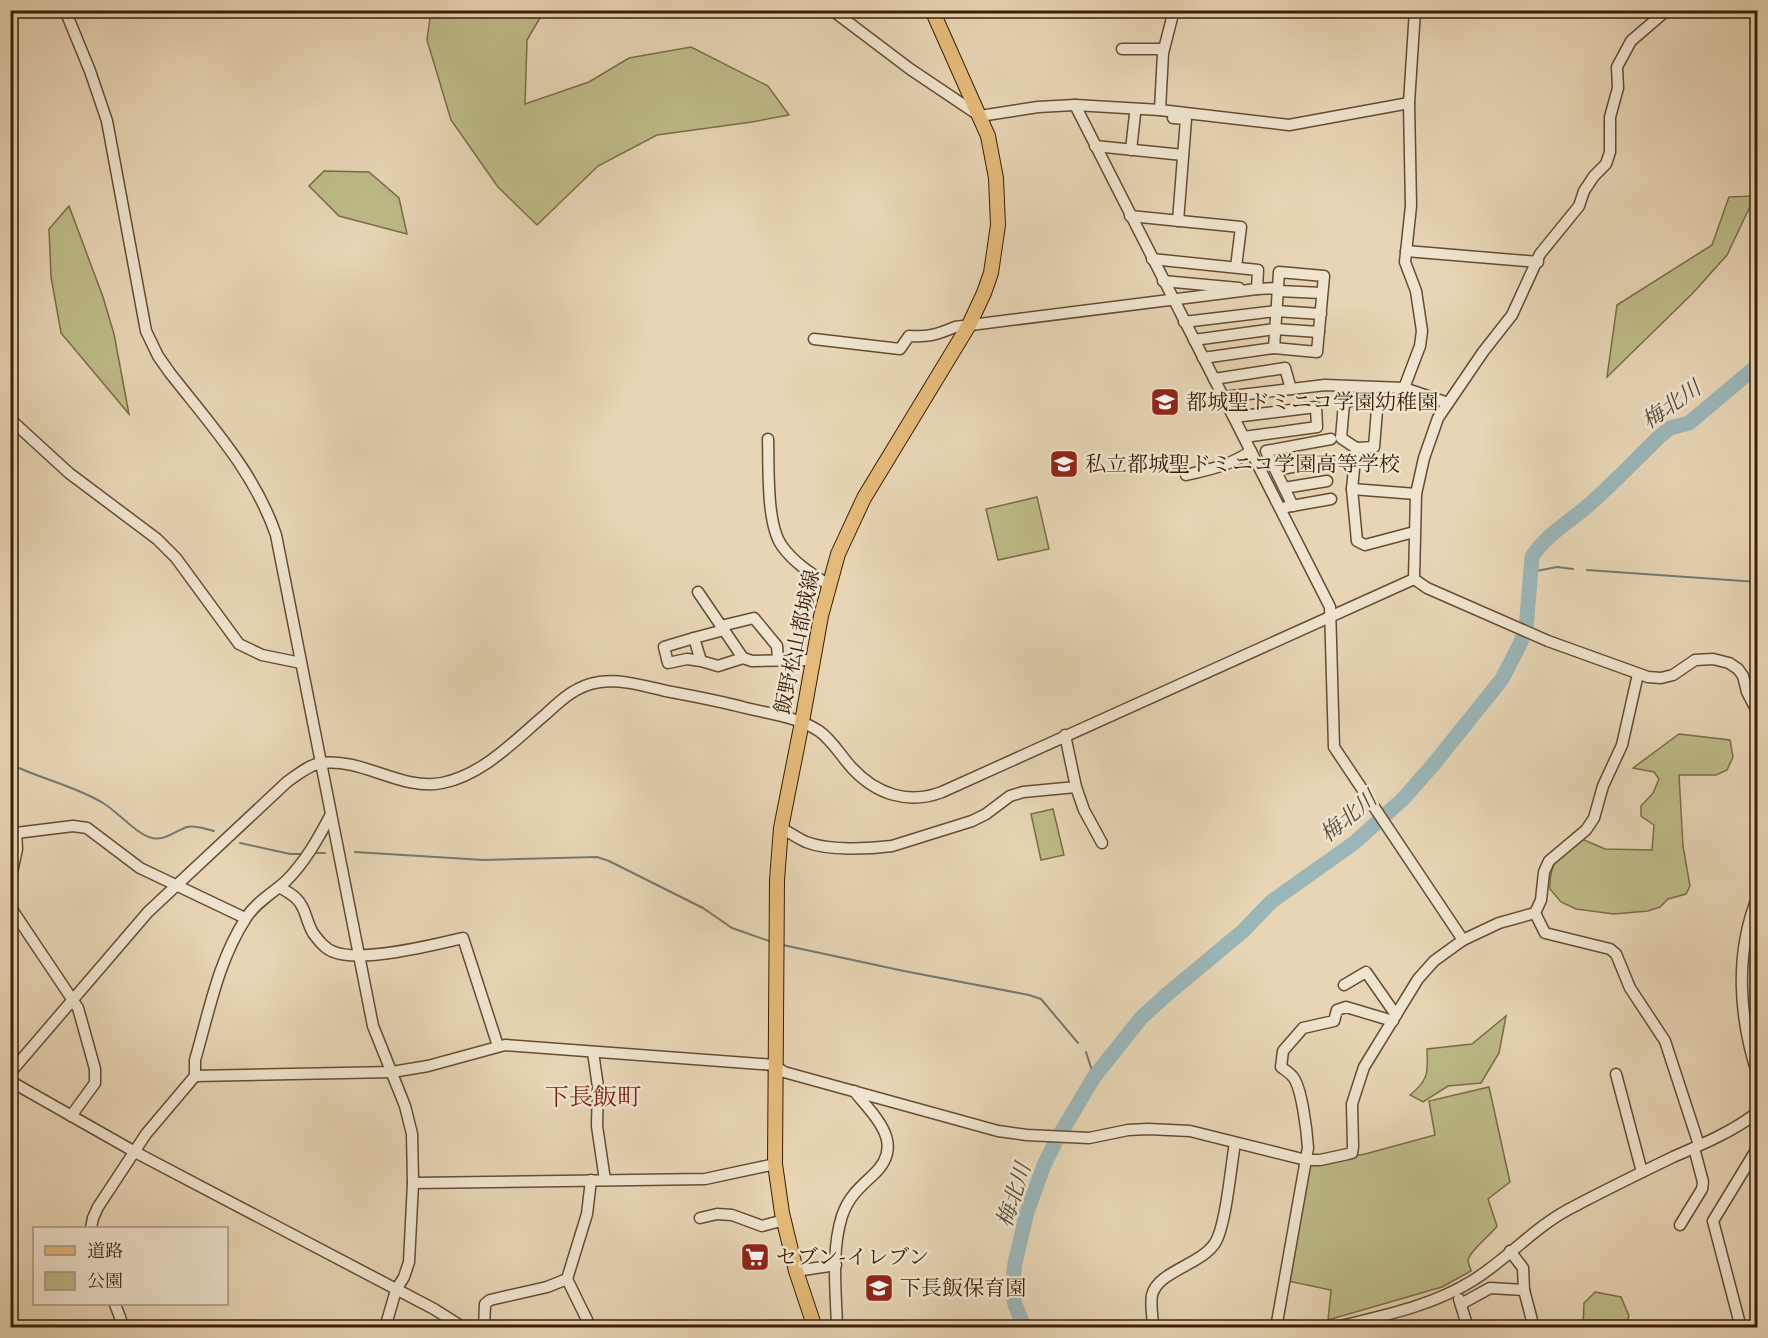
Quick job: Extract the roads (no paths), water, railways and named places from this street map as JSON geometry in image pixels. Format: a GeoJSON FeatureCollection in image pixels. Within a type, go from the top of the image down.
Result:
{"type":"FeatureCollection","features":[{"type":"Feature","properties":{"kind":"main road","name":"飯野松山都城線"},"geometry":{"type":"LineString","coordinates":[[814,1328],[796,1271],[784,1220],[775,1164],[774,1065],[778,851],[781,828],[821,616],[838,554],[864,498],[969,324],[991,273],[998,225],[998,194],[994,161],[980,116],[932,10]]}},
{"type":"Feature","properties":{"kind":"street"},"geometry":{"type":"LineString","coordinates":[[65,10],[107,121],[146,331],[158,356],[170,373],[237,459],[265,503],[276,535],[373,1026],[411,1127],[413,1183],[409,1262],[396,1290],[385,1328]]}},
{"type":"Feature","properties":{"kind":"street"},"geometry":{"type":"LineString","coordinates":[[832,10],[910,69],[980,116],[1038,107],[1075,105],[1160,110],[1289,126],[1409,103]]}},
{"type":"Feature","properties":{"kind":"street"},"geometry":{"type":"LineString","coordinates":[[1160,110],[1164,49],[1174,10]]}},
{"type":"Feature","properties":{"kind":"street"},"geometry":{"type":"LineString","coordinates":[[1404,388],[1420,346],[1422,331],[1416,291],[1407,270],[1406,250],[1411,206],[1409,103],[1415,10]]}},
{"type":"Feature","properties":{"kind":"street"},"geometry":{"type":"LineString","coordinates":[[1414,579],[1416,494],[1429,442],[1438,418],[1512,315],[1540,254],[1579,206],[1584,191],[1606,164],[1610,152],[1610,117],[1618,88],[1617,67],[1631,40],[1667,10]]}},
{"type":"Feature","properties":{"kind":"street"},"geometry":{"type":"LineString","coordinates":[[1122,49],[1164,49]]}},
{"type":"Feature","properties":{"kind":"street"},"geometry":{"type":"LineString","coordinates":[[1075,105],[1330,607],[1334,747],[1463,940]]}},
{"type":"Feature","properties":{"kind":"street"},"geometry":{"type":"LineString","coordinates":[[1090,112],[1185,119],[1178,220]]}},
{"type":"Feature","properties":{"kind":"street"},"geometry":{"type":"LineString","coordinates":[[1131,150],[1135,114]]}},
{"type":"Feature","properties":{"kind":"street"},"geometry":{"type":"LineString","coordinates":[[1095,146],[1183,155]]}},
{"type":"Feature","properties":{"kind":"street"},"geometry":{"type":"LineString","coordinates":[[1130,216],[1241,226],[1236,267]]}},
{"type":"Feature","properties":{"kind":"street"},"geometry":{"type":"LineString","coordinates":[[1406,250],[1538,262]]}},
{"type":"Feature","properties":{"kind":"street"},"geometry":{"type":"LineString","coordinates":[[1152,259],[1258,270],[1257,289]]}},
{"type":"Feature","properties":{"kind":"street"},"geometry":{"type":"LineString","coordinates":[[1203,358],[1276,349],[1317,352],[1324,276],[1279,272],[1276,349],[1291,389]]}},
{"type":"Feature","properties":{"kind":"street"},"geometry":{"type":"LineString","coordinates":[[1163,281],[1322,293]]}},
{"type":"Feature","properties":{"kind":"street"},"geometry":{"type":"LineString","coordinates":[[814,339],[900,349],[909,336],[929,337],[969,324],[1174,301],[1257,289]]}},
{"type":"Feature","properties":{"kind":"street"},"geometry":{"type":"LineString","coordinates":[[1184,322],[1276,311],[1321,314]]}},
{"type":"Feature","properties":{"kind":"street"},"geometry":{"type":"LineString","coordinates":[[1194,340],[1275,329],[1319,332]]}},
{"type":"Feature","properties":{"kind":"street"},"geometry":{"type":"LineString","coordinates":[[1214,379],[1285,368]]}},
{"type":"Feature","properties":{"kind":"street"},"geometry":{"type":"LineString","coordinates":[[1223,397],[1325,385],[1404,388],[1448,403]]}},
{"type":"Feature","properties":{"kind":"street"},"geometry":{"type":"LineString","coordinates":[[1366,396],[1377,410],[1374,447],[1356,448],[1341,438],[1344,403],[1366,396]]}},
{"type":"Feature","properties":{"kind":"street"},"geometry":{"type":"LineString","coordinates":[[1234,417],[1316,407],[1317,427],[1244,437]]}},
{"type":"Feature","properties":{"kind":"street"},"geometry":{"type":"LineString","coordinates":[[10,419],[69,473],[158,538],[176,558],[239,644],[262,656],[302,663]]}},
{"type":"Feature","properties":{"kind":"street"},"geometry":{"type":"LineString","coordinates":[[768,439],[771,514],[781,545],[801,566],[829,585]]}},
{"type":"Feature","properties":{"kind":"street"},"geometry":{"type":"LineString","coordinates":[[1293,506],[1266,451],[1331,439]]}},
{"type":"Feature","properties":{"kind":"street"},"geometry":{"type":"LineString","coordinates":[[1356,448],[1352,489],[1357,541],[1365,545],[1414,532]]}},
{"type":"Feature","properties":{"kind":"street"},"geometry":{"type":"LineString","coordinates":[[1186,475],[1221,467],[1251,451]]}},
{"type":"Feature","properties":{"kind":"street"},"geometry":{"type":"LineString","coordinates":[[1276,470],[1329,460]]}},
{"type":"Feature","properties":{"kind":"street"},"geometry":{"type":"LineString","coordinates":[[1284,488],[1327,481]]}},
{"type":"Feature","properties":{"kind":"street"},"geometry":{"type":"LineString","coordinates":[[1352,489],[1416,494]]}},
{"type":"Feature","properties":{"kind":"street"},"geometry":{"type":"LineString","coordinates":[[1280,508],[1330,499]]}},
{"type":"Feature","properties":{"kind":"street"},"geometry":{"type":"LineString","coordinates":[[10,1072],[148,912],[287,782],[300,772],[321,763],[362,768],[427,784],[459,779],[482,767],[508,747],[570,693],[599,682],[621,681],[723,702],[802,722],[820,732],[866,782],[894,796],[922,797],[942,792],[1414,579]]}},
{"type":"Feature","properties":{"kind":"street"},"geometry":{"type":"LineString","coordinates":[[1414,579],[1426,588],[1548,641],[1638,674],[1655,678],[1673,675],[1695,660],[1729,663],[1743,676],[1758,713]]}},
{"type":"Feature","properties":{"kind":"street"},"geometry":{"type":"LineString","coordinates":[[698,592],[743,658]]}},
{"type":"Feature","properties":{"kind":"street"},"geometry":{"type":"LineString","coordinates":[[778,660],[777,646],[754,618],[664,647],[668,663],[687,659],[701,660],[718,666],[743,658],[752,661],[813,660]]}},
{"type":"Feature","properties":{"kind":"street"},"geometry":{"type":"LineString","coordinates":[[694,638],[701,660]]}},
{"type":"Feature","properties":{"kind":"street"},"geometry":{"type":"LineString","coordinates":[[195,1076],[392,1072],[428,1066],[505,1045],[616,1052],[774,1065],[784,1072],[998,1131],[1084,1138],[1128,1130],[1190,1131],[1306,1160],[1320,1160],[1352,1153],[1352,1113],[1364,1067],[1418,979],[1434,961],[1463,940],[1506,921],[1535,913],[1541,900],[1544,872],[1549,861],[1586,831],[1594,818],[1603,786],[1622,745],[1638,674]]}},
{"type":"Feature","properties":{"kind":"street"},"geometry":{"type":"LineString","coordinates":[[1065,735],[1076,787],[1084,810],[1102,843]]}},
{"type":"Feature","properties":{"kind":"street"},"geometry":{"type":"LineString","coordinates":[[781,828],[805,841],[823,847],[879,848],[972,821],[1011,796],[1023,792],[1076,787]]}},
{"type":"Feature","properties":{"kind":"street"},"geometry":{"type":"LineString","coordinates":[[91,1227],[98,1208],[146,1134],[195,1076],[195,1060],[221,968],[245,918],[303,861],[330,816]]}},
{"type":"Feature","properties":{"kind":"street"},"geometry":{"type":"LineString","coordinates":[[10,882],[16,849],[13,832],[73,826],[87,828],[140,868],[245,918]]}},
{"type":"Feature","properties":{"kind":"street"},"geometry":{"type":"LineString","coordinates":[[279,887],[297,897],[303,904],[311,931],[324,946],[335,953],[358,955],[418,949],[463,938],[498,1046]]}},
{"type":"Feature","properties":{"kind":"street"},"geometry":{"type":"LineString","coordinates":[[1758,896],[1748,922],[1741,963],[1746,1027],[1750,1053],[1758,1076]]}},
{"type":"Feature","properties":{"kind":"street"},"geometry":{"type":"LineString","coordinates":[[10,899],[13,911],[78,1008],[95,1069],[94,1083],[71,1116]]}},
{"type":"Feature","properties":{"kind":"street"},"geometry":{"type":"LineString","coordinates":[[1535,913],[1545,933],[1610,949],[1616,954],[1630,988],[1665,1041],[1696,1147],[1703,1182],[1702,1189],[1680,1225]]}},
{"type":"Feature","properties":{"kind":"street"},"geometry":{"type":"LineString","coordinates":[[1344,985],[1366,972],[1394,1018]]}},
{"type":"Feature","properties":{"kind":"street"},"geometry":{"type":"LineString","coordinates":[[1276,1328],[1308,1149],[1305,1124],[1294,1078],[1281,1067],[1283,1051],[1303,1028],[1334,1021],[1337,1010],[1341,1008],[1346,1007],[1394,1018]]}},
{"type":"Feature","properties":{"kind":"street"},"geometry":{"type":"LineString","coordinates":[[593,1052],[598,1087],[597,1126],[605,1180]]}},
{"type":"Feature","properties":{"kind":"street"},"geometry":{"type":"LineString","coordinates":[[1616,1074],[1642,1172]]}},
{"type":"Feature","properties":{"kind":"street"},"geometry":{"type":"LineString","coordinates":[[10,1081],[135,1152],[434,1309],[464,1328]]}},
{"type":"Feature","properties":{"kind":"street"},"geometry":{"type":"LineString","coordinates":[[837,1328],[838,1233],[847,1204],[857,1189],[882,1167],[887,1158],[888,1146],[887,1134],[854,1090]]}},
{"type":"Feature","properties":{"kind":"street"},"geometry":{"type":"LineString","coordinates":[[1333,1328],[1376,1322],[1455,1291],[1473,1281],[1510,1251],[1572,1207],[1734,1129],[1758,1112]]}},
{"type":"Feature","properties":{"kind":"street"},"geometry":{"type":"LineString","coordinates":[[1153,1328],[1152,1298],[1158,1283],[1203,1256],[1215,1244],[1221,1228],[1234,1143]]}},
{"type":"Feature","properties":{"kind":"street"},"geometry":{"type":"LineString","coordinates":[[1741,1328],[1713,1221],[1758,1147]]}},
{"type":"Feature","properties":{"kind":"street"},"geometry":{"type":"LineString","coordinates":[[413,1183],[705,1179],[775,1164]]}},
{"type":"Feature","properties":{"kind":"street"},"geometry":{"type":"LineString","coordinates":[[591,1180],[586,1214],[567,1279],[591,1328]]}},
{"type":"Feature","properties":{"kind":"street"},"geometry":{"type":"LineString","coordinates":[[700,1218],[717,1214],[732,1215],[762,1226],[784,1220]]}},
{"type":"Feature","properties":{"kind":"street"},"geometry":{"type":"LineString","coordinates":[[1510,1251],[1523,1268],[1524,1290],[1534,1328]]}},
{"type":"Feature","properties":{"kind":"street"},"geometry":{"type":"LineString","coordinates":[[796,1271],[836,1265]]}},
{"type":"Feature","properties":{"kind":"street"},"geometry":{"type":"LineString","coordinates":[[484,1328],[485,1304],[490,1300],[547,1287],[567,1279]]}},
{"type":"Feature","properties":{"kind":"street"},"geometry":{"type":"LineString","coordinates":[[1461,1304],[1490,1288],[1524,1290]]}},
{"type":"Feature","properties":{"kind":"street"},"geometry":{"type":"LineString","coordinates":[[1455,1291],[1468,1328]]}},
{"type":"Feature","properties":{"kind":"street"},"geometry":{"type":"LineString","coordinates":[[115,1305],[124,1328]]}},
{"type":"Feature","properties":{"kind":"waterway","name":"梅北川"},"geometry":{"type":"LineString","coordinates":[[1025,1328],[1015,1305],[1012,1289],[1015,1263],[1027,1212],[1044,1165],[1094,1077],[1141,1018],[1165,996],[1243,931],[1271,902],[1354,843],[1403,799],[1502,679],[1526,629],[1532,557],[1537,550],[1549,537],[1603,492],[1659,437],[1670,428],[1689,423],[1758,365]]}},
{"type":"Feature","properties":{"kind":"waterway"},"geometry":{"type":"LineString","coordinates":[[1531,572],[1557,567],[1573,569]]}},
{"type":"Feature","properties":{"kind":"waterway"},"geometry":{"type":"LineString","coordinates":[[1587,570],[1758,582]]}},
{"type":"Feature","properties":{"kind":"waterway"},"geometry":{"type":"LineString","coordinates":[[10,764],[92,797],[109,807],[140,832],[152,838],[166,837],[187,827],[214,831]]}},
{"type":"Feature","properties":{"kind":"waterway"},"geometry":{"type":"LineString","coordinates":[[240,843],[290,854],[302,854]]}},
{"type":"Feature","properties":{"kind":"waterway"},"geometry":{"type":"LineString","coordinates":[[355,852],[484,860],[597,857],[703,908],[732,928],[772,942]]}},
{"type":"Feature","properties":{"kind":"waterway"},"geometry":{"type":"LineString","coordinates":[[314,853],[325,853]]}},
{"type":"Feature","properties":{"kind":"waterway"},"geometry":{"type":"LineString","coordinates":[[783,945],[1029,995],[1041,999],[1078,1043]]}},
{"type":"Feature","properties":{"kind":"waterway"},"geometry":{"type":"LineString","coordinates":[[1086,1052],[1094,1077]]}},
{"type":"Feature","properties":{"kind":"place","name":"都城聖ドミニコ学園幼稚園"},"geometry":{"type":"Point","coordinates":[1165,402]}},
{"type":"Feature","properties":{"kind":"place","name":"私立都城聖ドミニコ学園高等学校"},"geometry":{"type":"Point","coordinates":[1064,464]}},
{"type":"Feature","properties":{"kind":"place","name":"セブン-イレブン"},"geometry":{"type":"Point","coordinates":[755,1257]}},
{"type":"Feature","properties":{"kind":"place","name":"下長飯保育園"},"geometry":{"type":"Point","coordinates":[879,1288]}},
{"type":"Feature","properties":{"kind":"district","name":"下長飯町"},"geometry":{"type":"Point","coordinates":[593,1097]}}]}
